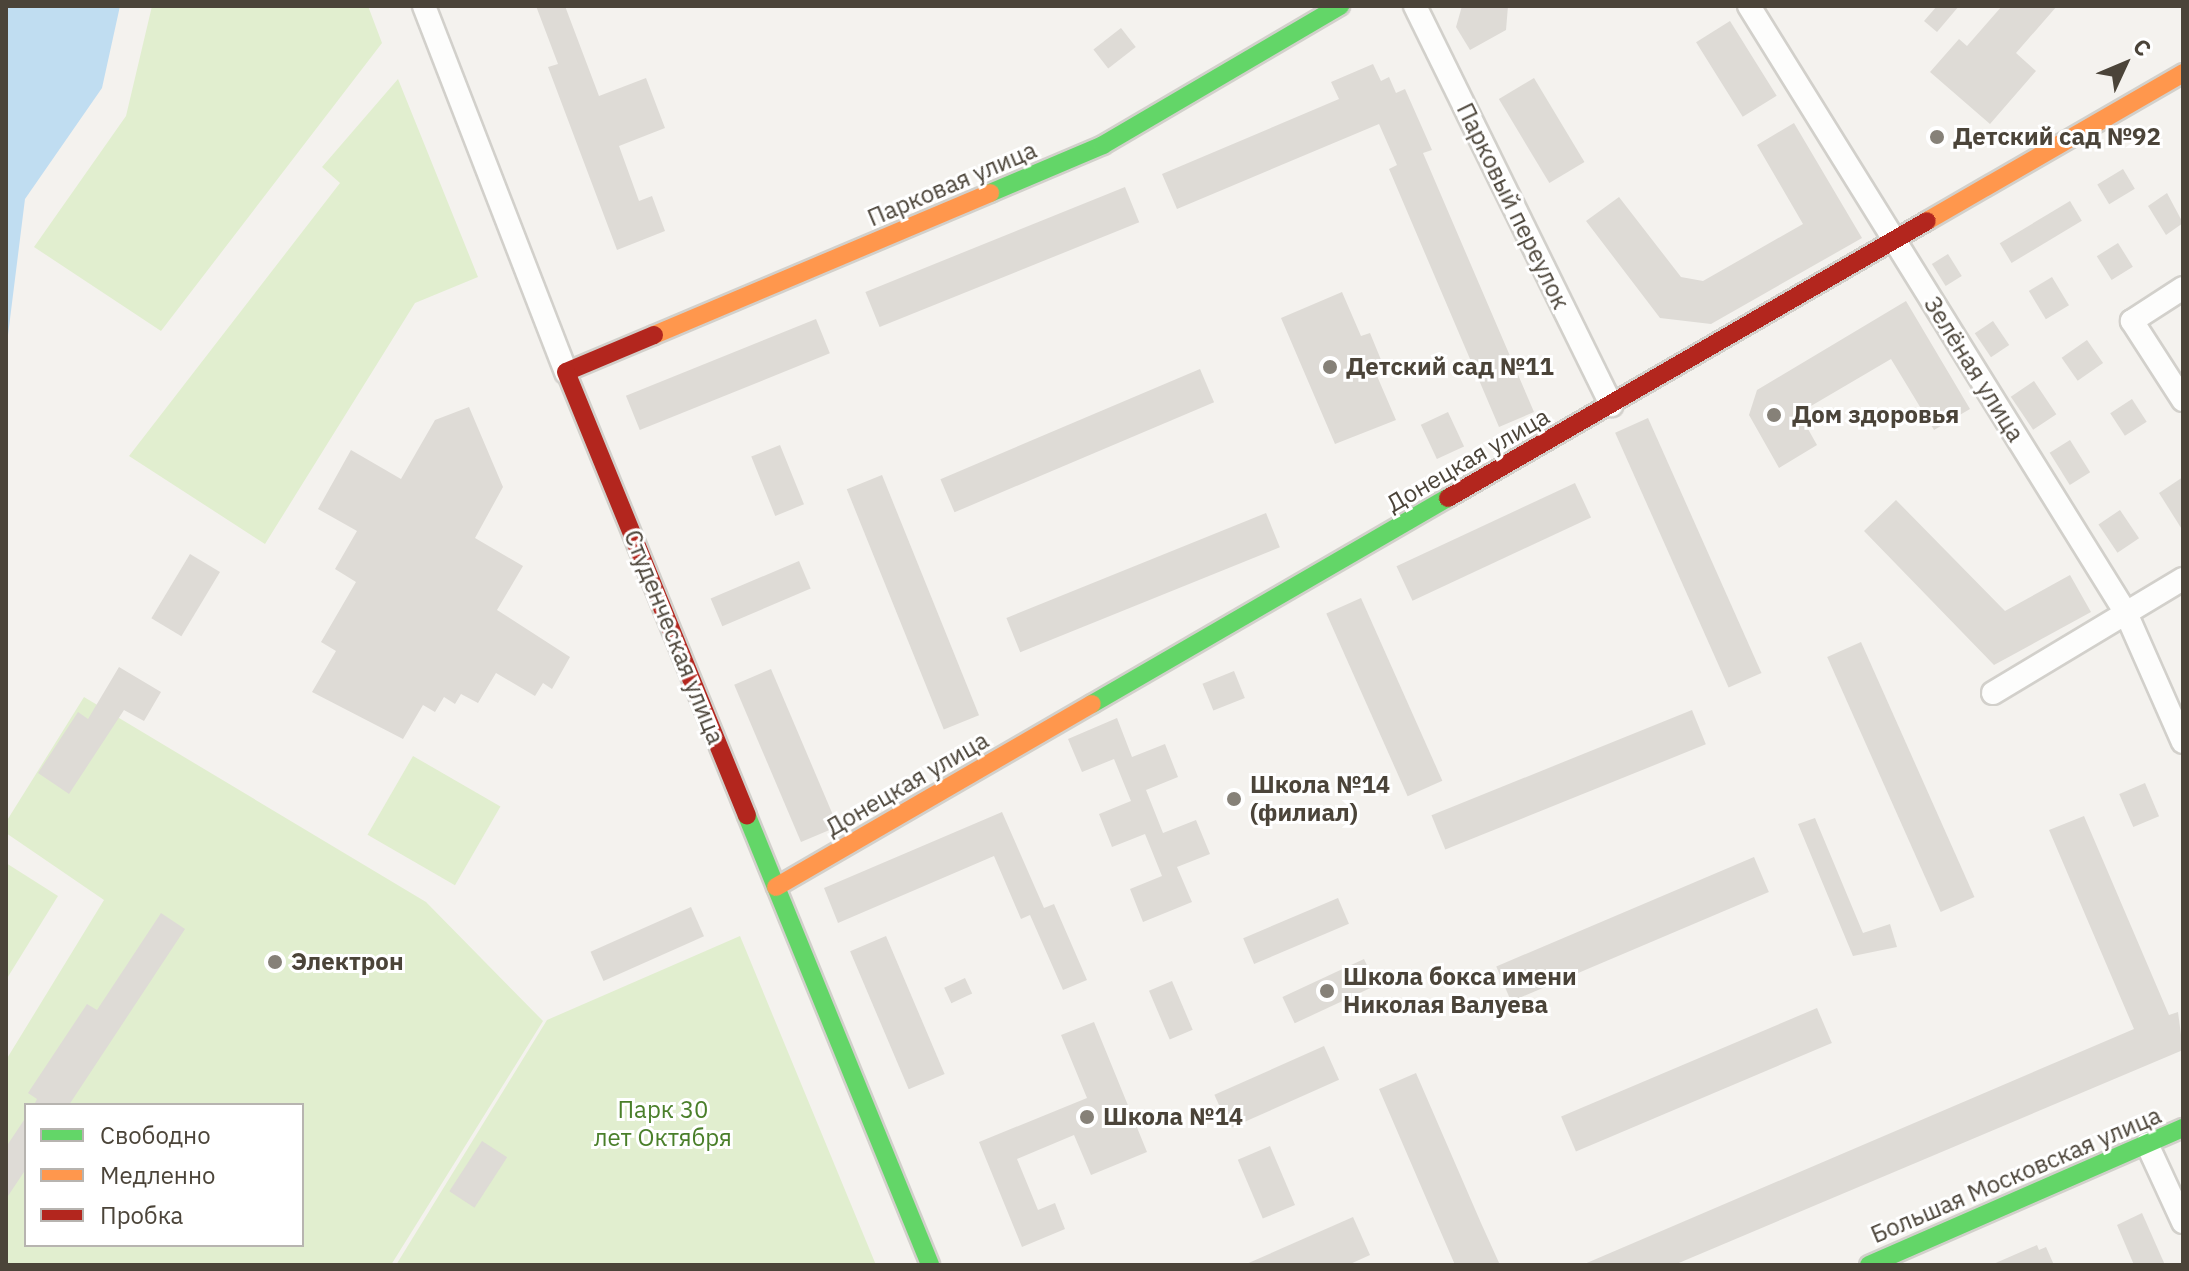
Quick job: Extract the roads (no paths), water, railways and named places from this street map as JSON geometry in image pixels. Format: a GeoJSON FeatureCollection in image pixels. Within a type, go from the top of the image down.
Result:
{"type":"FeatureCollection","features":[{"type":"Feature","properties":{"kind":"street","name":"Студенческая улица"},"geometry":{"type":"LineString","coordinates":[[424,6],[566,372],[930,1265]]}},
{"type":"Feature","properties":{"kind":"street","name":"Парковая улица"},"geometry":{"type":"LineString","coordinates":[[566,372],[1092,150],[1340,6]]}},
{"type":"Feature","properties":{"kind":"street","name":"Парковый переулок"},"geometry":{"type":"LineString","coordinates":[[1415,6],[1611,405]]}},
{"type":"Feature","properties":{"kind":"street","name":"Зелёная улица"},"geometry":{"type":"LineString","coordinates":[[1749,6],[2126,613],[2183,742]]}},
{"type":"Feature","properties":{"kind":"street","name":"Донецкая улица"},"geometry":{"type":"LineString","coordinates":[[776,887],[2183,73]]}},
{"type":"Feature","properties":{"kind":"street"},"geometry":{"type":"LineString","coordinates":[[2183,288],[2132,321],[2183,400]]}},
{"type":"Feature","properties":{"kind":"street"},"geometry":{"type":"LineString","coordinates":[[1993,693],[2183,579]]}},
{"type":"Feature","properties":{"kind":"street","name":"Большая Московская улица"},"geometry":{"type":"LineString","coordinates":[[1869,1265],[2183,1128]]}},
{"type":"Feature","properties":{"kind":"street"},"geometry":{"type":"LineString","coordinates":[[2147,1144],[2183,1222]]}},
{"type":"Feature","properties":{"kind":"water"},"geometry":{"type":"Polygon","coordinates":[[[6,6],[120,6],[102,88],[25,199],[6,351],[6,6]]]}},
{"type":"Feature","properties":{"kind":"place","name":"Детский сад №92"},"geometry":{"type":"Point","coordinates":[1937,137]}},
{"type":"Feature","properties":{"kind":"place","name":"Детский сад №11"},"geometry":{"type":"Point","coordinates":[1330,367]}},
{"type":"Feature","properties":{"kind":"place","name":"Дом здоровья"},"geometry":{"type":"Point","coordinates":[1774,415]}},
{"type":"Feature","properties":{"kind":"place","name":"Школа №14 (филиал)"},"geometry":{"type":"Point","coordinates":[1234,799]}},
{"type":"Feature","properties":{"kind":"place","name":"Электрон"},"geometry":{"type":"Point","coordinates":[275,962]}},
{"type":"Feature","properties":{"kind":"place","name":"Школа бокса имени Николая Валуева"},"geometry":{"type":"Point","coordinates":[1327,991]}},
{"type":"Feature","properties":{"kind":"place","name":"Школа №14"},"geometry":{"type":"Point","coordinates":[1087,1117]}},
{"type":"Feature","properties":{"kind":"park label","name":"Парк 30 лет Октября"},"geometry":{"type":"Point","coordinates":[663,1124]}}]}
